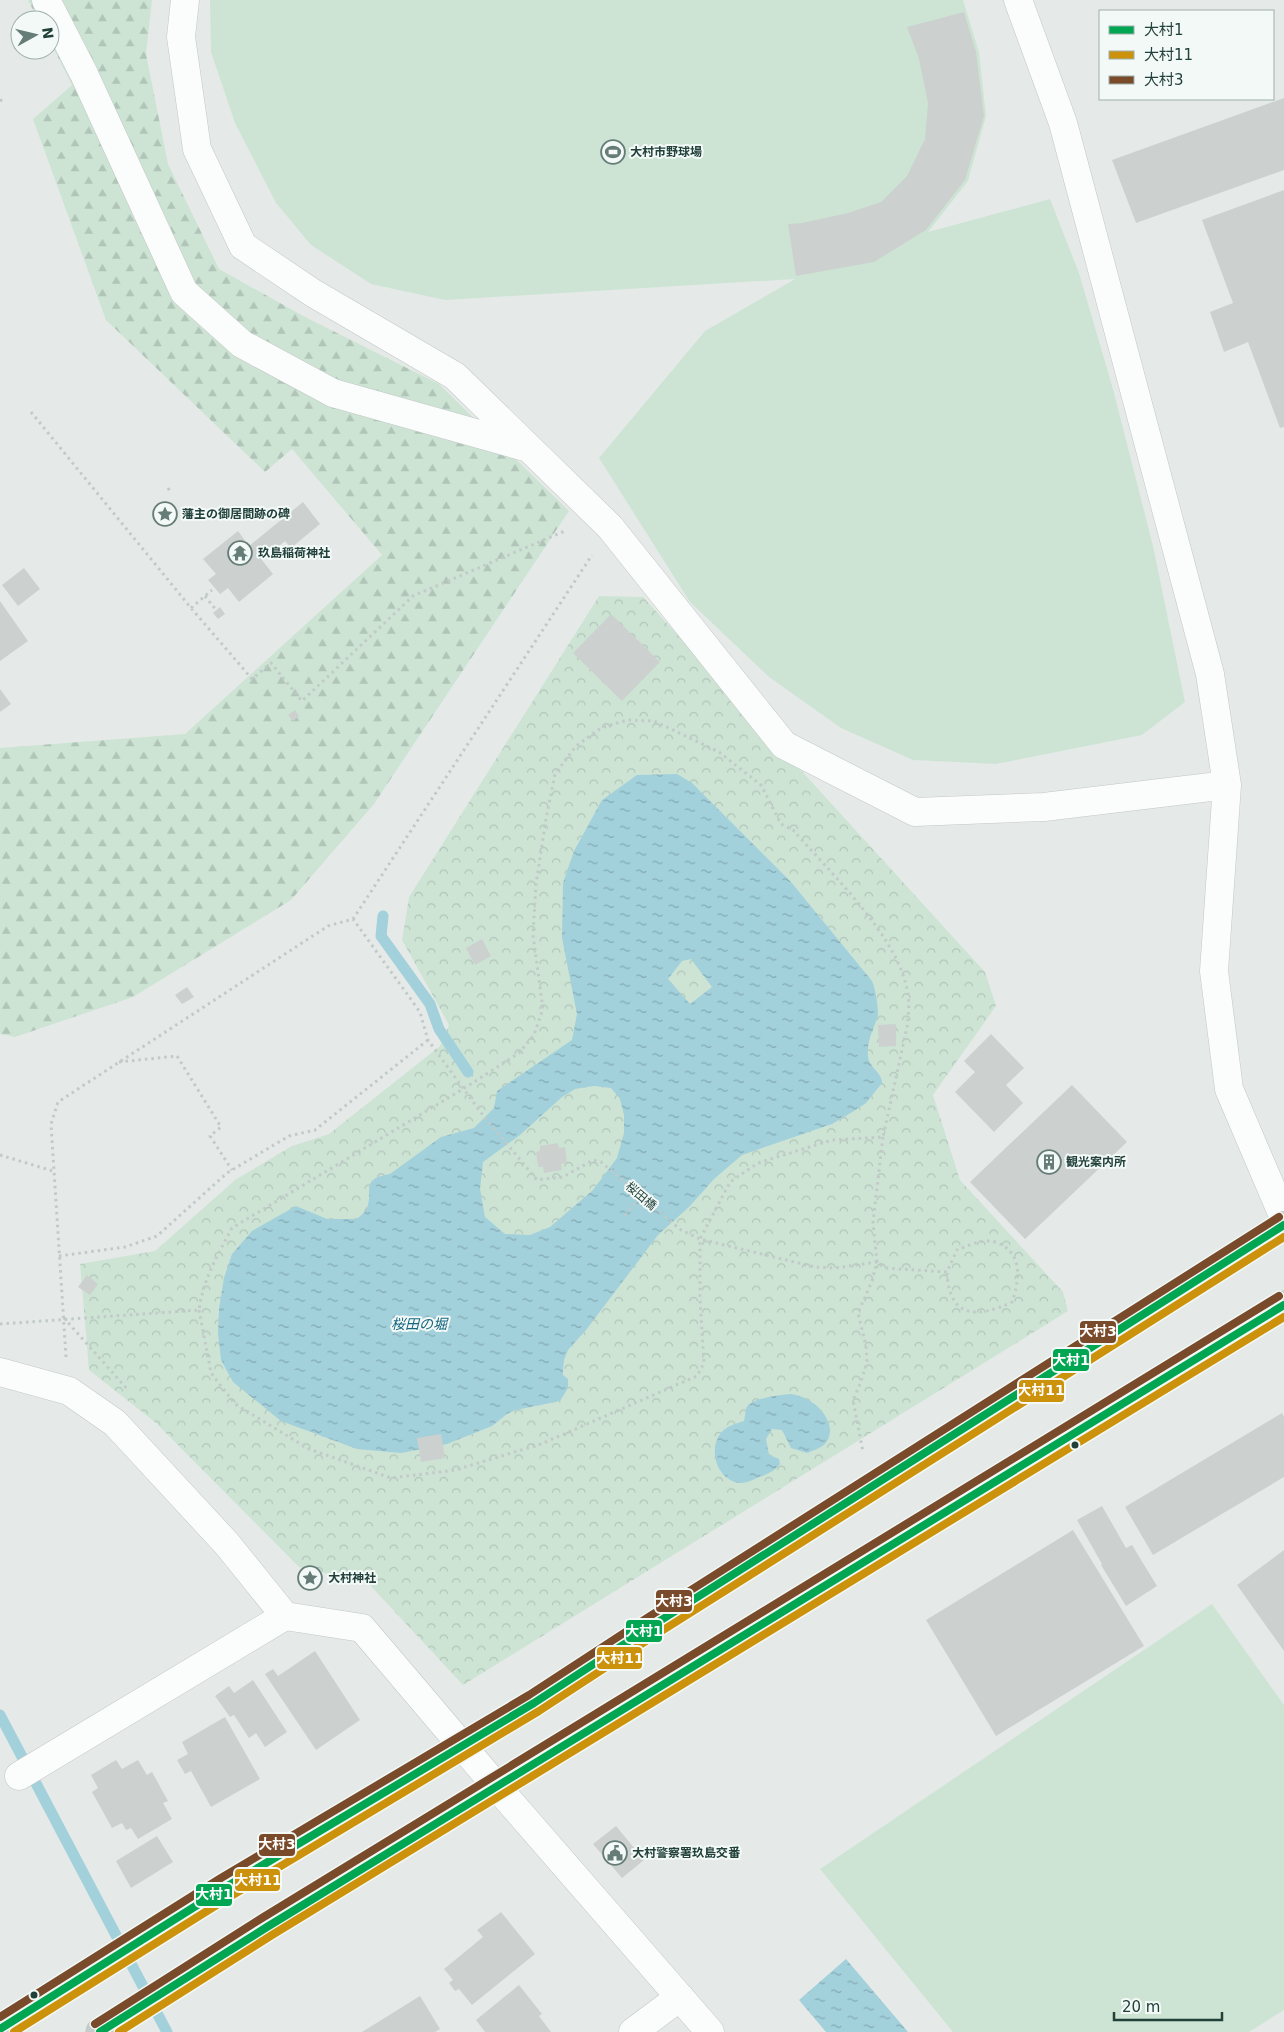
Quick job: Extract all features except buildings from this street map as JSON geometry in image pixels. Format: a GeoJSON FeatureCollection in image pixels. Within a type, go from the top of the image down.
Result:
{"type":"FeatureCollection","features":[{"type":"Feature","properties":{"kind":"highway"},"geometry":{"type":"LineString","coordinates":[[0,2029],[226,1887],[463,1747],[1284,1225]]}},
{"type":"Feature","properties":{"kind":"highway"},"geometry":{"type":"LineString","coordinates":[[100,2032],[267,1927],[1284,1305]]}},
{"type":"Feature","properties":{"kind":"street"},"geometry":{"type":"LineString","coordinates":[[46,0],[84,74],[184,292],[242,344],[333,393],[526,447]]}},
{"type":"Feature","properties":{"kind":"street"},"geometry":{"type":"LineString","coordinates":[[185,0],[182,37],[197,149],[243,246],[313,293],[455,376],[605,522],[784,745],[915,812],[1044,807],[1226,785]]}},
{"type":"Feature","properties":{"kind":"street"},"geometry":{"type":"LineString","coordinates":[[1018,0],[1063,123],[1208,664],[1226,785],[1214,971],[1229,1089],[1284,1218]]}},
{"type":"Feature","properties":{"kind":"street"},"geometry":{"type":"LineString","coordinates":[[0,1372],[69,1391],[115,1423],[227,1544],[285,1616]]}},
{"type":"Feature","properties":{"kind":"street"},"geometry":{"type":"LineString","coordinates":[[19,1776],[285,1616],[362,1628],[710,2032]]}},
{"type":"Feature","properties":{"kind":"street"},"geometry":{"type":"LineString","coordinates":[[633,2032],[680,1998]]}},
{"type":"Feature","properties":{"kind":"path"},"geometry":{"type":"LineString","coordinates":[[31,412],[191,608],[252,679],[271,664],[302,701],[413,596],[605,522]]}},
{"type":"Feature","properties":{"kind":"path"},"geometry":{"type":"LineString","coordinates":[[69,1391],[51,1124],[58,1102],[328,926],[353,919],[605,522]]}},
{"type":"Feature","properties":{"kind":"path"},"geometry":{"type":"LineString","coordinates":[[191,608],[212,590]]}},
{"type":"Feature","properties":{"kind":"path"},"geometry":{"type":"LineString","coordinates":[[205,596],[216,610]]}},
{"type":"Feature","properties":{"kind":"path"},"geometry":{"type":"LineString","coordinates":[[871,1487],[852,1400],[861,1382],[867,1361],[866,1346],[858,1313],[872,1281],[877,1262],[873,1222],[883,1137],[910,1011],[906,984],[889,944],[859,905],[793,830],[781,824],[761,785],[719,752],[654,721],[627,720],[601,728],[576,746],[555,774],[536,884],[533,935],[543,1009],[534,1035],[519,1053],[463,1089],[232,1228],[213,1264],[201,1295],[199,1310],[210,1373],[235,1404],[309,1449],[391,1478],[455,1470],[541,1444],[697,1376],[704,1363],[700,1299],[700,1239],[730,1182],[758,1163],[832,1140],[883,1137]]}},
{"type":"Feature","properties":{"kind":"path"},"geometry":{"type":"LineString","coordinates":[[353,919],[420,1012],[428,1040],[463,1089]]}},
{"type":"Feature","properties":{"kind":"path"},"geometry":{"type":"LineString","coordinates":[[59,1256],[124,1247],[156,1236],[232,1170],[289,1136],[315,1130],[428,1040]]}},
{"type":"Feature","properties":{"kind":"path"},"geometry":{"type":"LineString","coordinates":[[119,1062],[177,1056],[222,1127],[210,1136],[232,1170]]}},
{"type":"Feature","properties":{"kind":"path","name":"桜田橋"},"geometry":{"type":"LineString","coordinates":[[463,1089],[537,1180],[563,1178],[593,1160],[601,1162],[681,1230],[700,1239],[815,1267],[835,1268],[877,1262]]}},
{"type":"Feature","properties":{"kind":"path"},"geometry":{"type":"LineString","coordinates":[[0,1155],[53,1171]]}},
{"type":"Feature","properties":{"kind":"path"},"geometry":{"type":"LineString","coordinates":[[625,1215],[641,1197]]}},
{"type":"Feature","properties":{"kind":"path"},"geometry":{"type":"LineString","coordinates":[[994,1241],[1009,1251],[1017,1265],[1018,1284],[1012,1302],[994,1310],[973,1313],[955,1304],[948,1290],[947,1272],[957,1250],[975,1243],[994,1241]]}},
{"type":"Feature","properties":{"kind":"path"},"geometry":{"type":"LineString","coordinates":[[877,1262],[885,1268],[947,1272]]}},
{"type":"Feature","properties":{"kind":"path"},"geometry":{"type":"LineString","coordinates":[[0,1324],[63,1318],[199,1310]]}},
{"type":"Feature","properties":{"kind":"green space"},"geometry":{"type":"Polygon","coordinates":[[[28,0],[152,0],[146,54],[168,164],[219,269],[305,317],[439,384],[569,511],[374,804],[291,900],[133,997],[15,1037],[0,1034],[0,748],[185,734],[382,555],[292,449],[265,472],[106,320],[33,119],[72,85],[59,60],[60,10],[33,10],[28,0]]]}},
{"type":"Feature","properties":{"kind":"green space"},"geometry":{"type":"Polygon","coordinates":[[[210,0],[963,0],[979,52],[986,116],[968,181],[928,232],[1050,199],[1079,273],[1113,389],[1153,546],[1185,702],[1142,735],[996,764],[913,760],[841,728],[769,677],[690,602],[599,458],[705,331],[795,279],[445,300],[371,284],[311,245],[276,203],[235,123],[211,52],[210,0]]]}},
{"type":"Feature","properties":{"kind":"green space"},"geometry":{"type":"Polygon","coordinates":[[[599,596],[643,597],[985,972],[996,1006],[933,1095],[960,1180],[1063,1292],[1068,1311],[463,1685],[368,1583],[299,1567],[156,1423],[89,1370],[80,1264],[155,1251],[235,1180],[292,1146],[329,1134],[440,1046],[449,1025],[402,940],[409,897],[599,596]]]}},
{"type":"Feature","properties":{"kind":"green space"},"geometry":{"type":"Polygon","coordinates":[[[1212,1604],[1284,1705],[1284,2010],[1249,2032],[953,2032],[820,1869],[1212,1604]]]}},
{"type":"Feature","properties":{"kind":"water","name":"桜田の堀"},"geometry":{"type":"Polygon","coordinates":[[[677,774],[692,783],[791,882],[872,981],[877,1000],[878,1016],[869,1041],[868,1056],[882,1083],[866,1103],[832,1124],[742,1155],[714,1179],[689,1207],[658,1235],[586,1330],[568,1350],[564,1360],[563,1375],[568,1379],[568,1388],[560,1401],[516,1410],[507,1414],[492,1426],[447,1444],[401,1453],[357,1449],[281,1421],[233,1382],[221,1360],[218,1333],[219,1309],[224,1278],[232,1254],[252,1231],[296,1206],[327,1219],[357,1219],[366,1210],[369,1188],[374,1179],[390,1174],[441,1137],[474,1128],[494,1108],[497,1091],[572,1040],[577,1014],[562,938],[563,883],[574,851],[602,800],[637,775],[677,774]],[[691,959],[682,961],[668,979],[690,1004],[712,987],[691,959]],[[594,1086],[575,1089],[562,1097],[520,1135],[483,1162],[480,1189],[485,1217],[505,1234],[530,1235],[550,1227],[593,1190],[617,1158],[624,1133],[624,1115],[620,1099],[611,1088],[594,1086]]]}},
{"type":"Feature","properties":{"kind":"water"},"geometry":{"type":"Polygon","coordinates":[[[791,1394],[811,1402],[826,1416],[830,1429],[827,1441],[807,1453],[791,1448],[782,1430],[772,1429],[766,1439],[769,1455],[779,1459],[780,1464],[773,1471],[746,1482],[738,1483],[728,1479],[719,1468],[715,1454],[717,1440],[722,1431],[744,1421],[746,1409],[753,1402],[791,1394]]]}},
{"type":"Feature","properties":{"kind":"water"},"geometry":{"type":"Polygon","coordinates":[[[846,1959],[908,2032],[826,2032],[799,2000],[846,1959]]]}},
{"type":"Feature","properties":{"kind":"waterway"},"geometry":{"type":"LineString","coordinates":[[383,916],[381,936],[430,1004],[439,1029],[468,1072]]}},
{"type":"Feature","properties":{"kind":"waterway"},"geometry":{"type":"LineString","coordinates":[[0,1715],[167,2032]]}},
{"type":"Feature","properties":{"kind":"transit line","name":"大村3"},"geometry":{"type":"LineString","coordinates":[[0,2017],[221,1878],[529,1695],[650,1616],[1279,1217]]}},
{"type":"Feature","properties":{"kind":"transit line","name":"大村1"},"geometry":{"type":"LineString","coordinates":[[0,2029],[226,1887],[534,1703],[655,1624],[1284,1225]]}},
{"type":"Feature","properties":{"kind":"transit line","name":"大村11"},"geometry":{"type":"LineString","coordinates":[[14,2032],[231,1896],[539,1711],[660,1632],[1284,1237]]}},
{"type":"Feature","properties":{"kind":"transit line","name":"大村3"},"geometry":{"type":"LineString","coordinates":[[95,2024],[262,1918],[1279,1296]]}},
{"type":"Feature","properties":{"kind":"transit line","name":"大村1"},"geometry":{"type":"LineString","coordinates":[[100,2032],[267,1927],[1284,1305]]}},
{"type":"Feature","properties":{"kind":"transit line","name":"大村11"},"geometry":{"type":"LineString","coordinates":[[119,2032],[272,1935],[1284,1317]]}},
{"type":"Feature","properties":{"kind":"place","name":"大村市野球場"},"geometry":{"type":"Point","coordinates":[613,152]}},
{"type":"Feature","properties":{"kind":"place","name":"藩主の御居間跡の碑"},"geometry":{"type":"Point","coordinates":[165,514]}},
{"type":"Feature","properties":{"kind":"place","name":"玖島稲荷神社"},"geometry":{"type":"Point","coordinates":[240,553]}},
{"type":"Feature","properties":{"kind":"place","name":"観光案内所"},"geometry":{"type":"Point","coordinates":[1049,1162]}},
{"type":"Feature","properties":{"kind":"place","name":"大村神社"},"geometry":{"type":"Point","coordinates":[310,1578]}},
{"type":"Feature","properties":{"kind":"place","name":"大村警察署玖島交番"},"geometry":{"type":"Point","coordinates":[615,1853]}}]}
